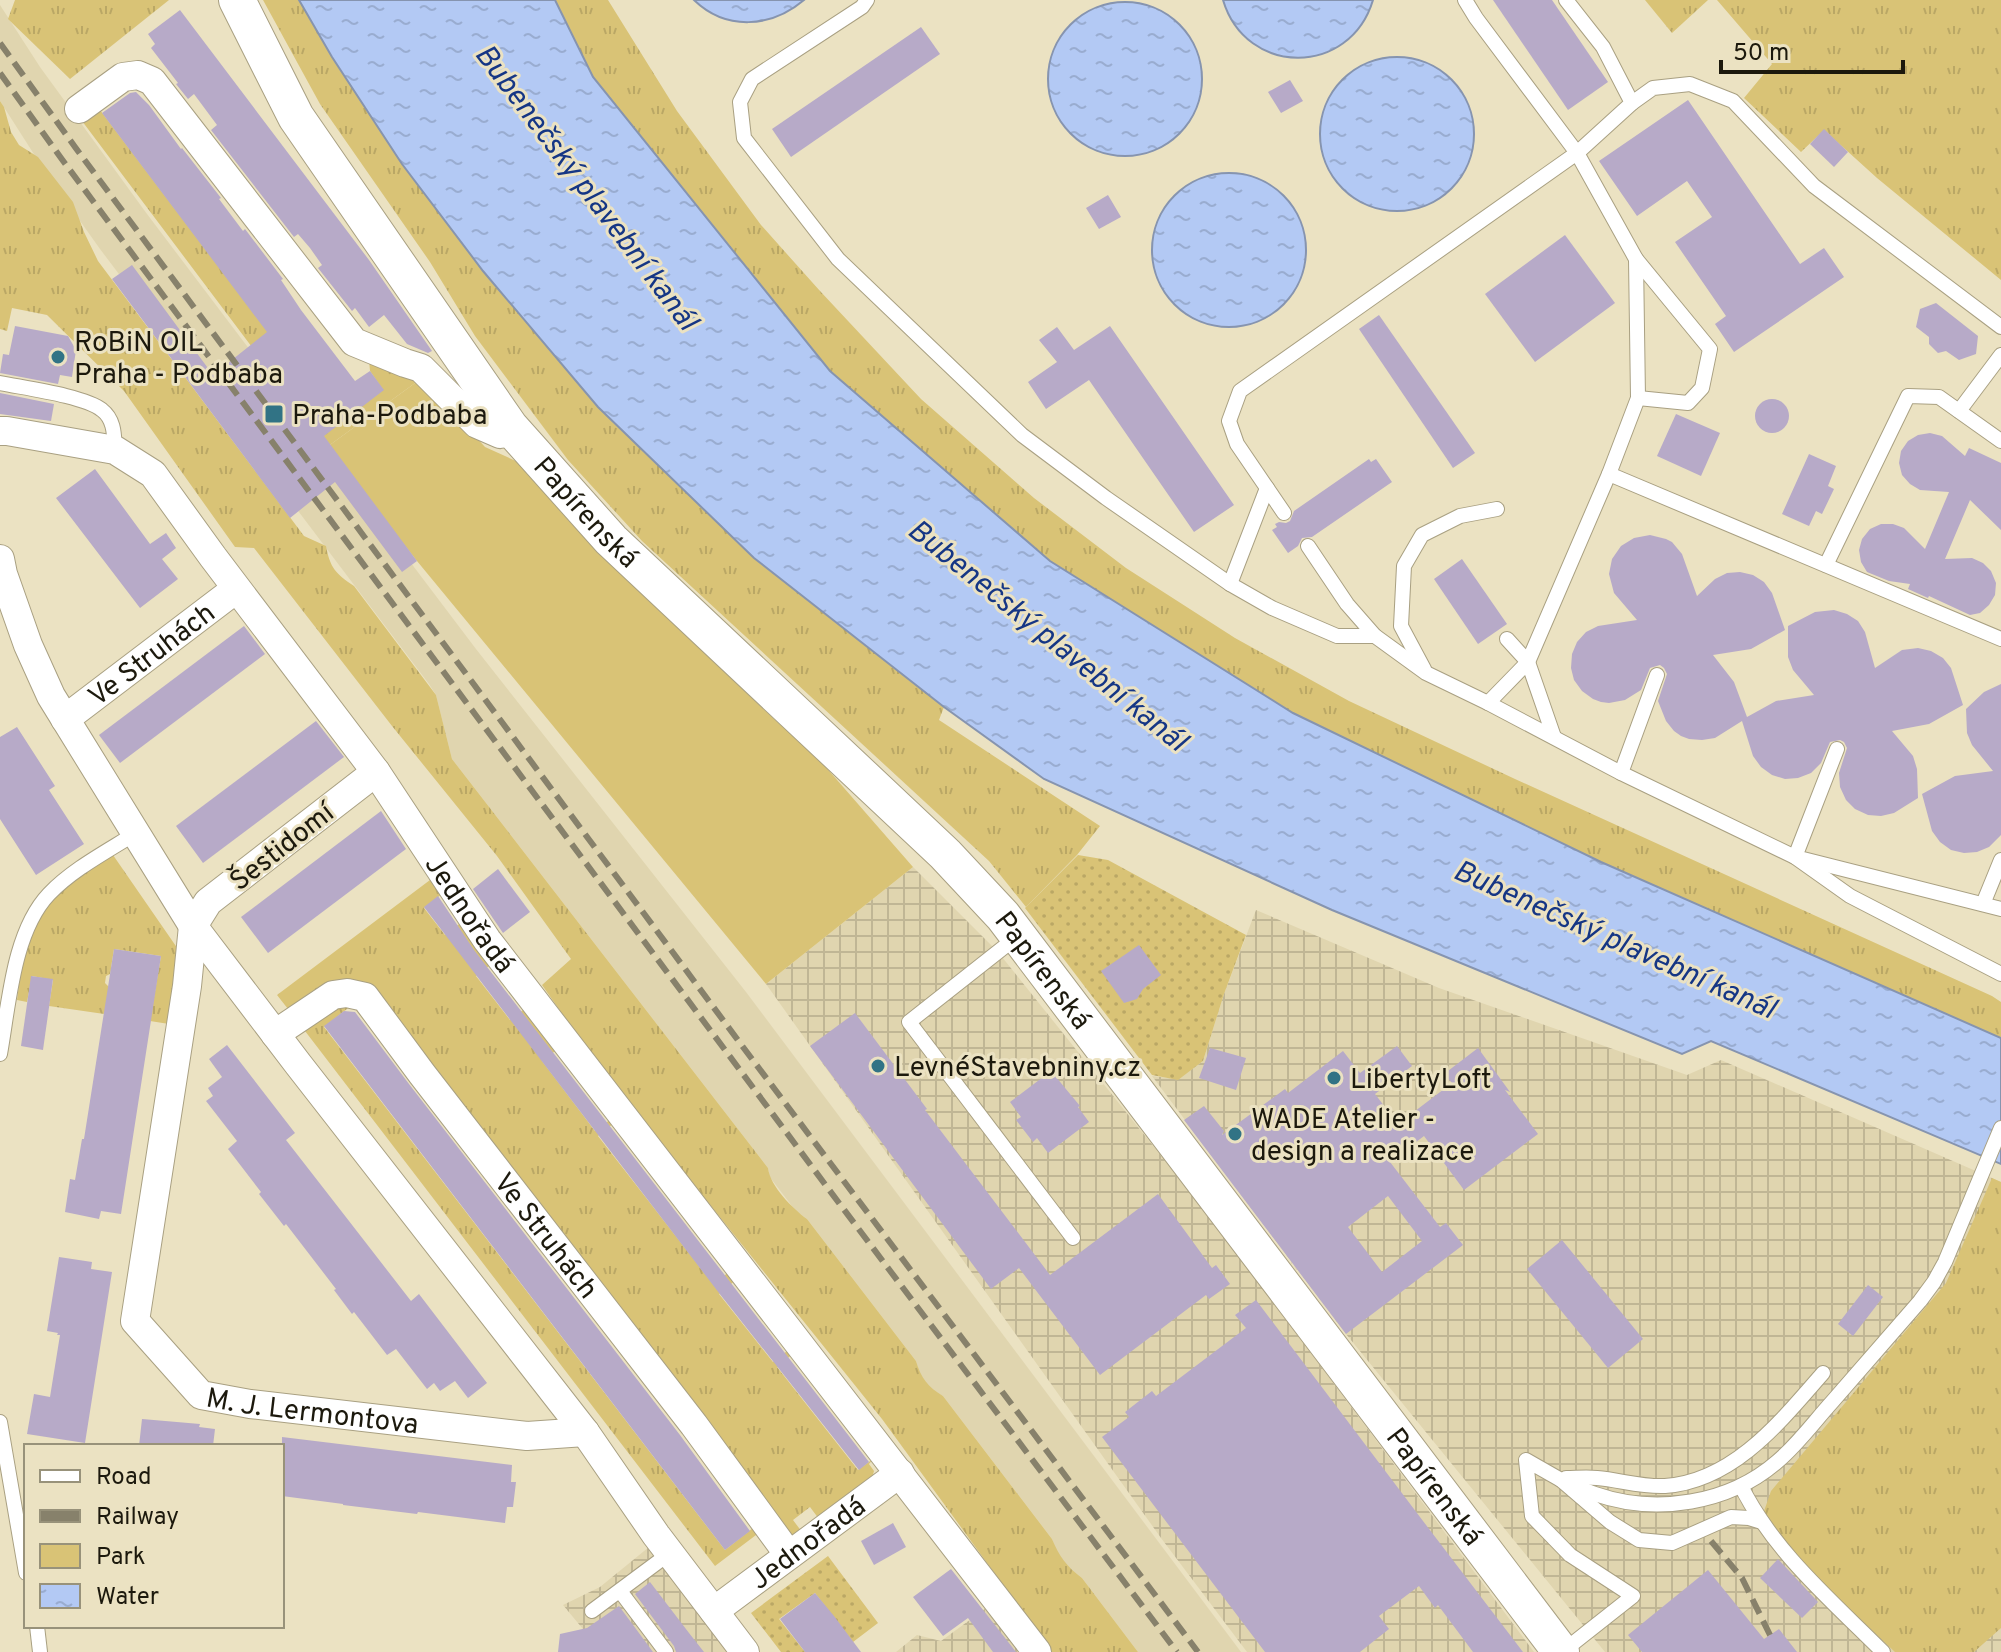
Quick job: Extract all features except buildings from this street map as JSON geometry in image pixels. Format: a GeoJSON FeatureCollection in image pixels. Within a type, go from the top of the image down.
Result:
{"type":"FeatureCollection","features":[{"type":"Feature","properties":{"kind":"street","name":"Papírenská"},"geometry":{"type":"LineString","coordinates":[[237,0],[296,117],[510,427],[611,540],[945,854],[986,897],[1562,1652]]}},
{"type":"Feature","properties":{"kind":"street"},"geometry":{"type":"LineString","coordinates":[[79,109],[123,77],[138,75],[152,81],[354,342],[421,368],[477,424],[500,434],[510,427]]}},
{"type":"Feature","properties":{"kind":"street","name":"Jednořadá"},"geometry":{"type":"LineString","coordinates":[[0,431],[115,450],[153,474],[376,772],[487,940],[1037,1652]]}},
{"type":"Feature","properties":{"kind":"street","name":"Ve Struhách"},"geometry":{"type":"LineString","coordinates":[[0,559],[28,645],[51,696],[193,926],[585,1432],[670,1553],[745,1652]]}},
{"type":"Feature","properties":{"kind":"street","name":"Ve Struhách"},"geometry":{"type":"LineString","coordinates":[[65,719],[228,578]]}},
{"type":"Feature","properties":{"kind":"street","name":"Šestidomí"},"geometry":{"type":"LineString","coordinates":[[193,926],[208,902],[376,772]]}},
{"type":"Feature","properties":{"kind":"street","name":"M. J. Lermontova"},"geometry":{"type":"LineString","coordinates":[[193,926],[187,986],[135,1321],[201,1395],[250,1404],[527,1436],[585,1432]]}},
{"type":"Feature","properties":{"kind":"street","name":"Ve Struhách"},"geometry":{"type":"LineString","coordinates":[[275,1034],[333,995],[347,993],[365,997],[694,1425],[789,1555]]}},
{"type":"Feature","properties":{"kind":"street","name":"Jednořadá"},"geometry":{"type":"LineString","coordinates":[[714,1611],[900,1473]]}},
{"type":"Feature","properties":{"kind":"lane"},"geometry":{"type":"LineString","coordinates":[[867,0],[862,7],[752,79],[740,102],[744,138],[838,259],[1022,435],[1106,498],[1230,584],[1272,608],[1337,636],[1375,636]]}},
{"type":"Feature","properties":{"kind":"lane"},"geometry":{"type":"LineString","coordinates":[[1465,0],[1577,153],[1636,259],[1710,349],[1702,388],[1688,403],[1638,398]]}},
{"type":"Feature","properties":{"kind":"lane"},"geometry":{"type":"LineString","coordinates":[[1566,0],[1603,47],[1632,103]]}},
{"type":"Feature","properties":{"kind":"lane"},"geometry":{"type":"LineString","coordinates":[[1284,513],[1237,444],[1229,421],[1240,391],[1577,153],[1653,88],[1690,84],[1733,101],[1814,186],[2001,327]]}},
{"type":"Feature","properties":{"kind":"lane"},"geometry":{"type":"LineString","coordinates":[[1488,703],[1528,662],[1609,474],[1638,398],[1636,259]]}},
{"type":"Feature","properties":{"kind":"lane"},"geometry":{"type":"LineString","coordinates":[[1959,411],[2001,355]]}},
{"type":"Feature","properties":{"kind":"lane"},"geometry":{"type":"LineString","coordinates":[[0,383],[84,401],[104,411],[114,427],[115,450]]}},
{"type":"Feature","properties":{"kind":"lane"},"geometry":{"type":"LineString","coordinates":[[1826,565],[1908,396],[1939,397],[2001,441]]}},
{"type":"Feature","properties":{"kind":"lane"},"geometry":{"type":"LineString","coordinates":[[1609,474],[2001,639]]}},
{"type":"Feature","properties":{"kind":"lane"},"geometry":{"type":"LineString","coordinates":[[1230,584],[1267,488]]}},
{"type":"Feature","properties":{"kind":"lane"},"geometry":{"type":"LineString","coordinates":[[1426,673],[1401,626],[1404,566],[1422,535],[1460,516],[1497,509]]}},
{"type":"Feature","properties":{"kind":"lane"},"geometry":{"type":"LineString","coordinates":[[1308,546],[1347,604],[1375,636],[1426,673],[1621,773],[1795,857],[1850,896],[2001,974]]}},
{"type":"Feature","properties":{"kind":"lane"},"geometry":{"type":"LineString","coordinates":[[1507,639],[1528,662],[1554,737]]}},
{"type":"Feature","properties":{"kind":"lane"},"geometry":{"type":"LineString","coordinates":[[1621,773],[1657,675]]}},
{"type":"Feature","properties":{"kind":"lane"},"geometry":{"type":"LineString","coordinates":[[1795,857],[1837,749]]}},
{"type":"Feature","properties":{"kind":"lane"},"geometry":{"type":"LineString","coordinates":[[0,1054],[18,952],[31,920],[48,895],[78,869],[136,833]]}},
{"type":"Feature","properties":{"kind":"lane"},"geometry":{"type":"LineString","coordinates":[[1795,857],[2001,909]]}},
{"type":"Feature","properties":{"kind":"lane"},"geometry":{"type":"LineString","coordinates":[[1983,904],[2001,860]]}},
{"type":"Feature","properties":{"kind":"lane"},"geometry":{"type":"LineString","coordinates":[[1018,935],[909,1022],[1073,1238]]}},
{"type":"Feature","properties":{"kind":"lane"},"geometry":{"type":"LineString","coordinates":[[1562,1652],[1633,1596],[1570,1555],[1532,1516],[1526,1460],[1595,1494],[1651,1505],[1718,1495],[1760,1475],[1801,1437],[1934,1282],[2001,1128]]}},
{"type":"Feature","properties":{"kind":"lane"},"geometry":{"type":"LineString","coordinates":[[1560,1479],[1598,1478],[1640,1486],[1667,1486],[1716,1471],[1765,1438],[1823,1373]]}},
{"type":"Feature","properties":{"kind":"lane"},"geometry":{"type":"LineString","coordinates":[[0,1422],[24,1561]]}},
{"type":"Feature","properties":{"kind":"lane"},"geometry":{"type":"LineString","coordinates":[[1560,1479],[1610,1522],[1639,1540],[1672,1543],[1731,1517],[1762,1522]]}},
{"type":"Feature","properties":{"kind":"lane"},"geometry":{"type":"LineString","coordinates":[[1741,1486],[1752,1509],[1783,1551],[1883,1652]]}},
{"type":"Feature","properties":{"kind":"lane"},"geometry":{"type":"LineString","coordinates":[[592,1611],[670,1553]]}},
{"type":"Feature","properties":{"kind":"lane"},"geometry":{"type":"LineString","coordinates":[[620,1591],[666,1652]]}},
{"type":"Feature","properties":{"kind":"lane"},"geometry":{"type":"LineString","coordinates":[[37,1628],[40,1652]]}},
{"type":"Feature","properties":{"kind":"shaded area"},"geometry":{"type":"Polygon","coordinates":[[[0,5],[40,67],[147,214],[476,649],[746,992],[1241,1652],[1138,1652],[1082,1578],[1058,1555],[1052,1539],[943,1396],[929,1388],[920,1375],[916,1361],[807,1219],[795,1210],[769,1176],[768,1168],[452,759],[436,695],[429,684],[100,249],[0,101],[0,5]]]}},
{"type":"Feature","properties":{"kind":"shaded area"},"geometry":{"type":"Polygon","coordinates":[[[913,867],[998,952],[1202,1207],[1534,1652],[1247,1652],[1161,1538],[766,984],[913,867]]]}},
{"type":"Feature","properties":{"kind":"shaded area"},"geometry":{"type":"Polygon","coordinates":[[[1256,910],[1439,988],[1687,1075],[1721,1060],[2001,1182],[2001,1652],[1605,1652],[1346,1334],[1152,1076],[1178,1079],[1203,1061],[1256,910]]]}},
{"type":"Feature","properties":{"kind":"shaded area"},"geometry":{"type":"Polygon","coordinates":[[[649,1547],[730,1652],[602,1652],[563,1605],[600,1587],[649,1547]]]}},
{"type":"Feature","properties":{"kind":"shaded area"},"geometry":{"type":"Polygon","coordinates":[[[1008,1592],[1052,1652],[896,1652],[917,1635],[941,1641],[1008,1592]]]}},
{"type":"Feature","properties":{"kind":"green space"},"geometry":{"type":"Polygon","coordinates":[[[15,0],[169,0],[70,79],[8,19],[15,0]]]}},
{"type":"Feature","properties":{"kind":"green space"},"geometry":{"type":"Polygon","coordinates":[[[263,0],[299,0],[402,164],[483,271],[598,407],[754,558],[944,707],[939,720],[1100,826],[1077,855],[1026,907],[989,861],[642,541],[568,460],[475,336],[430,262],[320,104],[263,0]]]}},
{"type":"Feature","properties":{"kind":"green space"},"geometry":{"type":"Polygon","coordinates":[[[555,0],[608,0],[677,111],[761,225],[820,291],[921,399],[1034,498],[1126,568],[1235,638],[1349,701],[1992,996],[2001,1002],[2001,1038],[1601,862],[1293,713],[1050,561],[830,371],[593,77],[555,0]]]}},
{"type":"Feature","properties":{"kind":"green space"},"geometry":{"type":"Polygon","coordinates":[[[1645,0],[1708,0],[1672,33],[1645,0]]]}},
{"type":"Feature","properties":{"kind":"green space"},"geometry":{"type":"Polygon","coordinates":[[[1717,0],[2001,0],[2001,280],[1824,130],[1801,152],[1744,98],[1772,64],[1717,0]]]}},
{"type":"Feature","properties":{"kind":"green space"},"geometry":{"type":"Polygon","coordinates":[[[0,101],[19,145],[38,157],[73,202],[98,261],[304,536],[326,546],[335,570],[354,586],[436,695],[452,759],[768,1168],[778,1189],[807,1219],[916,1361],[926,1382],[943,1396],[1052,1539],[1064,1561],[1082,1578],[1138,1652],[1052,1652],[882,1419],[601,1069],[542,985],[571,959],[497,856],[254,548],[235,547],[124,391],[47,315],[12,308],[7,331],[0,329],[0,101]]]}},
{"type":"Feature","properties":{"kind":"green space"},"geometry":{"type":"Polygon","coordinates":[[[100,110],[312,390],[383,390],[370,371],[369,360],[422,378],[327,447],[82,121],[100,110]]]}},
{"type":"Feature","properties":{"kind":"green space"},"geometry":{"type":"Polygon","coordinates":[[[422,378],[485,447],[518,462],[570,522],[817,757],[913,867],[766,984],[417,561],[327,447],[422,378]]]}},
{"type":"Feature","properties":{"kind":"green space"},"geometry":{"type":"Polygon","coordinates":[[[113,855],[180,952],[169,1024],[150,1021],[161,956],[114,949],[110,974],[106,976],[105,983],[111,1015],[49,1006],[53,980],[32,976],[27,1002],[17,1000],[25,948],[38,919],[66,888],[113,855]]]}},
{"type":"Feature","properties":{"kind":"green space"},"geometry":{"type":"Polygon","coordinates":[[[1078,855],[1108,860],[1246,935],[1203,1061],[1178,1080],[1152,1075],[1025,908],[1078,855]]]}},
{"type":"Feature","properties":{"kind":"green space"},"geometry":{"type":"Polygon","coordinates":[[[434,877],[737,1279],[719,1294],[773,1362],[791,1348],[795,1352],[777,1367],[858,1470],[873,1459],[869,1464],[874,1471],[872,1478],[819,1519],[810,1507],[793,1520],[802,1532],[792,1540],[347,980],[323,986],[288,1009],[277,995],[434,877]],[[442,894],[424,908],[445,935],[463,921],[442,894]],[[493,963],[476,976],[510,1020],[527,1007],[493,963]],[[558,1049],[542,1061],[595,1131],[611,1119],[558,1049]],[[614,1123],[598,1136],[713,1284],[729,1272],[614,1123]]]}},
{"type":"Feature","properties":{"kind":"green space"},"geometry":{"type":"Polygon","coordinates":[[[350,997],[384,1046],[352,1005],[324,1027],[725,1550],[753,1528],[764,1529],[715,1566],[305,1031],[350,997]]]}},
{"type":"Feature","properties":{"kind":"green space"},"geometry":{"type":"Polygon","coordinates":[[[1992,1178],[2001,1182],[2001,1628],[1974,1652],[1895,1652],[1813,1576],[1762,1517],[1771,1491],[1946,1283],[1992,1178]]]}},
{"type":"Feature","properties":{"kind":"green space"},"geometry":{"type":"Polygon","coordinates":[[[828,1556],[878,1623],[853,1642],[815,1593],[779,1619],[805,1652],[781,1652],[751,1613],[828,1556]]]}},
{"type":"Feature","properties":{"kind":"water","name":"Bubenečský plavební kanál"},"geometry":{"type":"Polygon","coordinates":[[[299,0],[555,0],[593,77],[830,371],[1050,561],[1293,713],[1601,862],[2001,1038],[2001,1164],[1711,1041],[1682,1054],[1332,910],[1044,779],[944,707],[754,558],[598,407],[483,271],[402,164],[299,0]]]}},
{"type":"Feature","properties":{"kind":"water"},"geometry":{"type":"Polygon","coordinates":[[[694,0],[804,0],[777,16],[749,22],[720,17],[694,0]]]}},
{"type":"Feature","properties":{"kind":"water"},"geometry":{"type":"Polygon","coordinates":[[[1223,0],[1373,0],[1361,25],[1343,43],[1321,54],[1298,58],[1275,54],[1253,43],[1235,25],[1223,0]]]}},
{"type":"Feature","properties":{"kind":"water"},"geometry":{"type":"Polygon","coordinates":[[[1125,2],[1154,8],[1179,25],[1196,50],[1202,79],[1196,108],[1179,133],[1154,150],[1125,156],[1096,150],[1071,133],[1054,108],[1048,79],[1054,50],[1071,25],[1096,8],[1125,2]]]}},
{"type":"Feature","properties":{"kind":"water"},"geometry":{"type":"Polygon","coordinates":[[[1397,57],[1426,63],[1451,80],[1468,105],[1474,134],[1468,163],[1451,188],[1426,205],[1397,211],[1368,205],[1343,188],[1326,163],[1320,134],[1326,105],[1343,80],[1368,63],[1397,57]]]}},
{"type":"Feature","properties":{"kind":"water"},"geometry":{"type":"Polygon","coordinates":[[[1229,173],[1258,179],[1283,196],[1300,221],[1306,250],[1300,279],[1283,304],[1258,321],[1229,327],[1200,321],[1175,304],[1158,279],[1152,250],[1158,221],[1175,196],[1200,179],[1229,173]]]}},
{"type":"Feature","properties":{"kind":"railway"},"geometry":{"type":"LineString","coordinates":[[0,43],[743,1047],[1198,1652]]}},
{"type":"Feature","properties":{"kind":"railway"},"geometry":{"type":"LineString","coordinates":[[0,73],[827,1187],[1177,1652]]}},
{"type":"Feature","properties":{"kind":"railway"},"geometry":{"type":"LineString","coordinates":[[1711,1541],[1742,1578],[1770,1635]]}},
{"type":"Feature","properties":{"kind":"place","name":"RoBiN OIL Praha - Podbaba"},"geometry":{"type":"Point","coordinates":[58,357]}},
{"type":"Feature","properties":{"kind":"place","name":"Praha-Podbaba"},"geometry":{"type":"Point","coordinates":[274,414]}},
{"type":"Feature","properties":{"kind":"place","name":"LevnéStavebniny.cz"},"geometry":{"type":"Point","coordinates":[878,1066]}},
{"type":"Feature","properties":{"kind":"place","name":"LibertyLoft"},"geometry":{"type":"Point","coordinates":[1334,1078]}},
{"type":"Feature","properties":{"kind":"place","name":"WADE Atelier - design a realizace"},"geometry":{"type":"Point","coordinates":[1235,1134]}}]}
